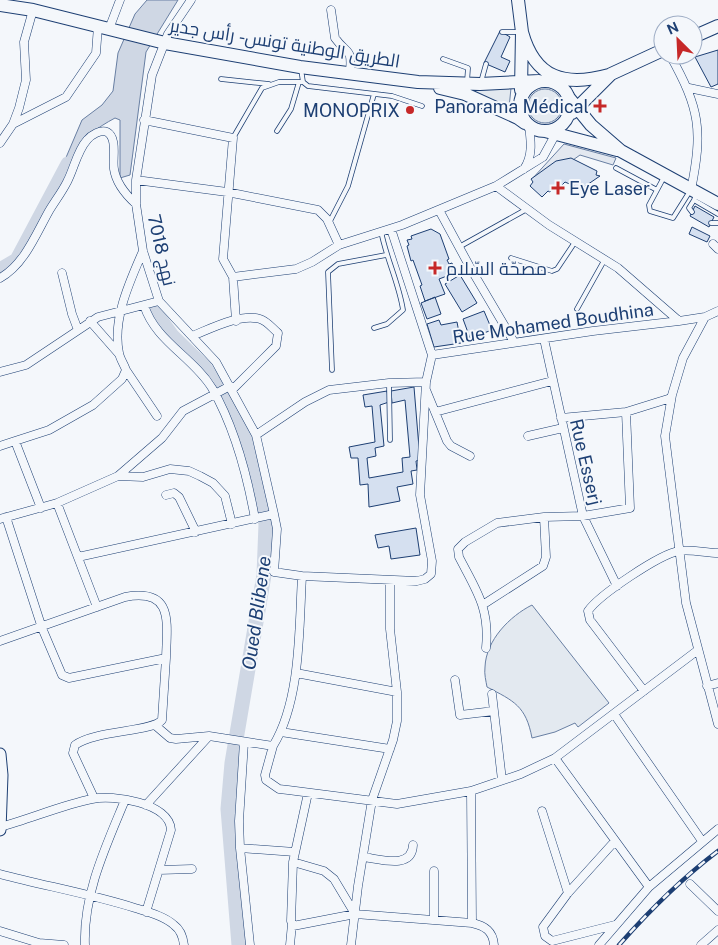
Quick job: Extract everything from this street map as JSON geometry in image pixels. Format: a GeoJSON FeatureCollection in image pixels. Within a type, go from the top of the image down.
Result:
{"type":"FeatureCollection","features":[{"type":"Feature","properties":{"kind":"main road"},"geometry":{"type":"LineString","coordinates":[[518,0],[522,32],[520,113],[528,125],[557,128],[621,150]]}},
{"type":"Feature","properties":{"kind":"main road","name":"الطريق الوطنية تونس - رأس جدير"},"geometry":{"type":"LineString","coordinates":[[0,5],[33,10],[160,41],[300,67],[418,82],[480,84],[539,81]]}},
{"type":"Feature","properties":{"kind":"main road"},"geometry":{"type":"LineString","coordinates":[[703,33],[718,26]]}},
{"type":"Feature","properties":{"kind":"main road"},"geometry":{"type":"LineString","coordinates":[[522,32],[532,58],[551,74],[579,81],[611,74],[653,55]]}},
{"type":"Feature","properties":{"kind":"main road"},"geometry":{"type":"LineString","coordinates":[[557,128],[573,103],[611,74]]}},
{"type":"Feature","properties":{"kind":"main road"},"geometry":{"type":"LineString","coordinates":[[520,100],[527,87],[539,81],[557,83],[591,125],[621,150],[694,194],[718,204]]}},
{"type":"Feature","properties":{"kind":"main road","name":"الطريق الوطنية تونس - رأس جدير"},"geometry":{"type":"LineString","coordinates":[[418,82],[465,94],[518,118],[528,125]]}},
{"type":"Feature","properties":{"kind":"main road"},"geometry":{"type":"LineString","coordinates":[[0,754],[2,775],[0,829]]}},
{"type":"Feature","properties":{"kind":"street"},"geometry":{"type":"LineString","coordinates":[[13,124],[66,97],[96,53],[109,29],[120,0]]}},
{"type":"Feature","properties":{"kind":"street","name":"نهج 7018"},"geometry":{"type":"LineString","coordinates":[[191,0],[160,41],[152,75],[136,180],[136,204],[143,251],[159,301],[216,362],[256,435],[277,529],[274,572],[302,576]]}},
{"type":"Feature","properties":{"kind":"street"},"geometry":{"type":"LineString","coordinates":[[0,143],[13,124],[26,80],[24,42],[33,10]]}},
{"type":"Feature","properties":{"kind":"street"},"geometry":{"type":"LineString","coordinates":[[331,10],[335,38],[349,51],[351,56],[350,73]]}},
{"type":"Feature","properties":{"kind":"street"},"geometry":{"type":"LineString","coordinates":[[676,65],[689,88],[697,119],[699,138],[694,194]]}},
{"type":"Feature","properties":{"kind":"street"},"geometry":{"type":"LineString","coordinates":[[689,88],[718,93]]}},
{"type":"Feature","properties":{"kind":"street"},"geometry":{"type":"LineString","coordinates":[[144,120],[233,138],[223,258],[233,277],[236,320]]}},
{"type":"Feature","properties":{"kind":"street"},"geometry":{"type":"LineString","coordinates":[[523,171],[529,162],[531,150],[528,125]]}},
{"type":"Feature","properties":{"kind":"street"},"geometry":{"type":"LineString","coordinates":[[233,277],[296,269],[312,262],[339,245],[390,229],[496,186],[523,171],[542,157],[557,128]]}},
{"type":"Feature","properties":{"kind":"street"},"geometry":{"type":"LineString","coordinates":[[0,278],[10,273],[33,242],[67,182],[82,148],[93,134],[107,132],[111,136],[114,145],[113,168],[117,180],[126,195],[136,204]]}},
{"type":"Feature","properties":{"kind":"street"},"geometry":{"type":"LineString","coordinates":[[136,180],[227,192],[318,210],[324,213],[339,245]]}},
{"type":"Feature","properties":{"kind":"street"},"geometry":{"type":"LineString","coordinates":[[496,186],[575,242],[605,259],[632,279],[679,321]]}},
{"type":"Feature","properties":{"kind":"street"},"geometry":{"type":"LineString","coordinates":[[439,210],[514,342]]}},
{"type":"Feature","properties":{"kind":"street"},"geometry":{"type":"LineString","coordinates":[[390,229],[432,355],[425,385],[416,495],[432,560],[430,574],[425,579],[417,581],[302,576],[296,673],[281,732],[273,746],[265,775],[266,780],[279,788],[397,804],[471,791],[555,758],[698,650]]}},
{"type":"Feature","properties":{"kind":"street"},"geometry":{"type":"LineString","coordinates":[[119,354],[118,330],[122,311],[133,274],[143,251]]}},
{"type":"Feature","properties":{"kind":"street"},"geometry":{"type":"LineString","coordinates":[[62,273],[78,330]]}},
{"type":"Feature","properties":{"kind":"street"},"geometry":{"type":"LineString","coordinates":[[0,372],[26,365],[90,322],[159,301]]}},
{"type":"Feature","properties":{"kind":"street"},"geometry":{"type":"LineString","coordinates":[[144,305],[147,314],[163,337],[193,365],[215,393],[231,428],[258,519]]}},
{"type":"Feature","properties":{"kind":"street","name":"Rue Mohamed Boudhina"},"geometry":{"type":"LineString","coordinates":[[432,355],[514,342],[679,321],[705,317],[718,312]]}},
{"type":"Feature","properties":{"kind":"street"},"geometry":{"type":"LineString","coordinates":[[705,317],[683,358],[671,398],[665,436],[686,604],[718,724]]}},
{"type":"Feature","properties":{"kind":"street"},"geometry":{"type":"LineString","coordinates":[[166,658],[65,678],[57,667],[3,518],[58,503],[118,476],[162,438],[183,411],[230,387],[276,346],[279,341],[278,333],[268,323],[259,318],[236,320],[192,336]]}},
{"type":"Feature","properties":{"kind":"street"},"geometry":{"type":"LineString","coordinates":[[90,322],[119,354],[126,370],[157,416]]}},
{"type":"Feature","properties":{"kind":"street","name":"Rue Esserj"},"geometry":{"type":"LineString","coordinates":[[544,339],[583,516],[617,586]]}},
{"type":"Feature","properties":{"kind":"street"},"geometry":{"type":"LineString","coordinates":[[0,446],[50,430],[93,405],[122,379],[126,370]]}},
{"type":"Feature","properties":{"kind":"street"},"geometry":{"type":"LineString","coordinates":[[435,412],[552,381]]}},
{"type":"Feature","properties":{"kind":"street"},"geometry":{"type":"LineString","coordinates":[[256,435],[304,402],[329,390],[388,383],[425,385]]}},
{"type":"Feature","properties":{"kind":"street"},"geometry":{"type":"LineString","coordinates":[[425,385],[451,446],[470,456]]}},
{"type":"Feature","properties":{"kind":"street"},"geometry":{"type":"LineString","coordinates":[[561,418],[626,412],[671,398]]}},
{"type":"Feature","properties":{"kind":"street"},"geometry":{"type":"LineString","coordinates":[[486,648],[488,628],[484,604],[459,557],[458,549],[497,523],[544,517],[583,516],[630,508],[626,412]]}},
{"type":"Feature","properties":{"kind":"street"},"geometry":{"type":"LineString","coordinates":[[528,436],[563,428]]}},
{"type":"Feature","properties":{"kind":"street"},"geometry":{"type":"LineString","coordinates":[[15,442],[41,508]]}},
{"type":"Feature","properties":{"kind":"street"},"geometry":{"type":"LineString","coordinates":[[118,476],[143,477],[170,469],[189,471],[213,483],[225,496],[232,524]]}},
{"type":"Feature","properties":{"kind":"street"},"geometry":{"type":"LineString","coordinates":[[166,495],[174,493],[179,496],[196,532]]}},
{"type":"Feature","properties":{"kind":"street"},"geometry":{"type":"LineString","coordinates":[[58,503],[97,607]]}},
{"type":"Feature","properties":{"kind":"street"},"geometry":{"type":"LineString","coordinates":[[78,557],[273,515]]}},
{"type":"Feature","properties":{"kind":"street"},"geometry":{"type":"LineString","coordinates":[[484,604],[543,566],[546,556],[544,517]]}},
{"type":"Feature","properties":{"kind":"street"},"geometry":{"type":"LineString","coordinates":[[644,690],[590,620],[588,611],[617,586],[666,556],[679,551],[718,553]]}},
{"type":"Feature","properties":{"kind":"street"},"geometry":{"type":"LineString","coordinates":[[351,945],[372,800],[390,750],[397,721],[397,692],[390,630],[390,580]]}},
{"type":"Feature","properties":{"kind":"street"},"geometry":{"type":"LineString","coordinates":[[0,641],[135,595],[158,600],[164,607],[167,618],[162,720],[156,726],[110,732],[82,740],[75,745],[73,753],[94,798]]}},
{"type":"Feature","properties":{"kind":"street"},"geometry":{"type":"LineString","coordinates":[[296,673],[397,692]]}},
{"type":"Feature","properties":{"kind":"street"},"geometry":{"type":"LineString","coordinates":[[455,680],[460,715],[494,711]]}},
{"type":"Feature","properties":{"kind":"street"},"geometry":{"type":"LineString","coordinates":[[708,686],[718,683]]}},
{"type":"Feature","properties":{"kind":"street"},"geometry":{"type":"LineString","coordinates":[[492,694],[502,780]]}},
{"type":"Feature","properties":{"kind":"street"},"geometry":{"type":"LineString","coordinates":[[614,714],[702,841]]}},
{"type":"Feature","properties":{"kind":"street"},"geometry":{"type":"LineString","coordinates":[[156,726],[170,738],[209,736],[273,746]]}},
{"type":"Feature","properties":{"kind":"street"},"geometry":{"type":"LineString","coordinates":[[281,732],[390,750]]}},
{"type":"Feature","properties":{"kind":"street"},"geometry":{"type":"LineString","coordinates":[[146,805],[209,736]]}},
{"type":"Feature","properties":{"kind":"street"},"geometry":{"type":"LineString","coordinates":[[242,742],[239,821],[240,848],[250,945]]}},
{"type":"Feature","properties":{"kind":"street"},"geometry":{"type":"LineString","coordinates":[[555,758],[649,888]]}},
{"type":"Feature","properties":{"kind":"street"},"geometry":{"type":"LineString","coordinates":[[471,791],[472,923]]}},
{"type":"Feature","properties":{"kind":"street"},"geometry":{"type":"LineString","coordinates":[[290,945],[293,862],[308,793]]}},
{"type":"Feature","properties":{"kind":"street"},"geometry":{"type":"LineString","coordinates":[[0,829],[94,798],[125,800],[146,805],[164,814],[171,824],[146,912]]}},
{"type":"Feature","properties":{"kind":"street"},"geometry":{"type":"LineString","coordinates":[[85,945],[84,922],[90,894],[125,800]]}},
{"type":"Feature","properties":{"kind":"street"},"geometry":{"type":"LineString","coordinates":[[542,811],[568,893]]}},
{"type":"Feature","properties":{"kind":"street"},"geometry":{"type":"LineString","coordinates":[[599,945],[649,888],[718,829]]}},
{"type":"Feature","properties":{"kind":"street"},"geometry":{"type":"LineString","coordinates":[[615,841],[568,893],[542,927],[546,936],[552,941],[615,925]]}},
{"type":"Feature","properties":{"kind":"street"},"geometry":{"type":"LineString","coordinates":[[363,857],[409,859],[413,854],[413,845]]}},
{"type":"Feature","properties":{"kind":"street"},"geometry":{"type":"LineString","coordinates":[[240,848],[295,852]]}},
{"type":"Feature","properties":{"kind":"street"},"geometry":{"type":"LineString","coordinates":[[293,862],[324,871],[334,878],[355,914]]}},
{"type":"Feature","properties":{"kind":"street"},"geometry":{"type":"LineString","coordinates":[[159,870],[192,869]]}},
{"type":"Feature","properties":{"kind":"street"},"geometry":{"type":"LineString","coordinates":[[434,871],[434,920]]}},
{"type":"Feature","properties":{"kind":"street"},"geometry":{"type":"LineString","coordinates":[[0,874],[90,894],[146,912],[176,926],[182,934],[184,945]]}},
{"type":"Feature","properties":{"kind":"street"},"geometry":{"type":"LineString","coordinates":[[690,884],[718,911]]}},
{"type":"Feature","properties":{"kind":"street"},"geometry":{"type":"LineString","coordinates":[[292,924],[296,926],[355,914],[472,923],[482,925],[489,930],[494,945]]}},
{"type":"Feature","properties":{"kind":"street"},"geometry":{"type":"LineString","coordinates":[[701,945],[718,930]]}},
{"type":"Feature","properties":{"kind":"street"},"geometry":{"type":"LineString","coordinates":[[0,931],[39,944],[64,945]]}},
{"type":"Feature","properties":{"kind":"lane"},"geometry":{"type":"LineString","coordinates":[[502,32],[522,32]]}},
{"type":"Feature","properties":{"kind":"lane"},"geometry":{"type":"LineString","coordinates":[[443,59],[468,68],[467,84]]}},
{"type":"Feature","properties":{"kind":"lane"},"geometry":{"type":"LineString","coordinates":[[480,84],[486,64]]}},
{"type":"Feature","properties":{"kind":"lane"},"geometry":{"type":"LineString","coordinates":[[277,131],[291,109],[301,82],[300,67]]}},
{"type":"Feature","properties":{"kind":"lane"},"geometry":{"type":"LineString","coordinates":[[221,79],[271,84],[301,82],[308,86],[322,89],[392,96],[422,106]]}},
{"type":"Feature","properties":{"kind":"lane"},"geometry":{"type":"LineString","coordinates":[[233,138],[256,96],[262,88],[271,84]]}},
{"type":"Feature","properties":{"kind":"lane"},"geometry":{"type":"LineString","coordinates":[[329,223],[348,186],[374,94]]}},
{"type":"Feature","properties":{"kind":"lane"},"geometry":{"type":"LineString","coordinates":[[616,168],[657,190]]}},
{"type":"Feature","properties":{"kind":"lane"},"geometry":{"type":"LineString","coordinates":[[665,175],[649,208],[670,219],[694,194]]}},
{"type":"Feature","properties":{"kind":"lane"},"geometry":{"type":"LineString","coordinates":[[692,212],[689,208],[694,194]]}},
{"type":"Feature","properties":{"kind":"lane"},"geometry":{"type":"LineString","coordinates":[[694,194],[718,214]]}},
{"type":"Feature","properties":{"kind":"lane"},"geometry":{"type":"LineString","coordinates":[[459,248],[527,209]]}},
{"type":"Feature","properties":{"kind":"lane"},"geometry":{"type":"LineString","coordinates":[[711,223],[718,223]]}},
{"type":"Feature","properties":{"kind":"lane"},"geometry":{"type":"LineString","coordinates":[[374,328],[387,324],[403,310],[401,297],[386,255],[381,231]]}},
{"type":"Feature","properties":{"kind":"lane"},"geometry":{"type":"LineString","coordinates":[[511,258],[552,271],[557,268],[575,242]]}},
{"type":"Feature","properties":{"kind":"lane"},"geometry":{"type":"LineString","coordinates":[[332,370],[328,272],[338,264],[386,255]]}},
{"type":"Feature","properties":{"kind":"lane"},"geometry":{"type":"LineString","coordinates":[[578,309],[605,259]]}},
{"type":"Feature","properties":{"kind":"lane"},"geometry":{"type":"LineString","coordinates":[[388,383],[390,440]]}},
{"type":"Feature","properties":{"kind":"shaded area"},"geometry":{"type":"Polygon","coordinates":[[[147,0],[178,0],[146,52],[130,175],[120,178],[120,120],[115,118],[94,132],[81,145],[63,185],[56,181],[82,120],[102,105],[113,91],[118,53],[135,14],[147,0]]]}},
{"type":"Feature","properties":{"kind":"shaded area"},"geometry":{"type":"Polygon","coordinates":[[[511,88],[509,108],[464,89],[511,88]]]}},
{"type":"Feature","properties":{"kind":"shaded area"},"geometry":{"type":"Polygon","coordinates":[[[545,89],[557,94],[562,106],[557,118],[545,123],[533,118],[528,106],[533,94],[545,89]]]}},
{"type":"Feature","properties":{"kind":"shaded area"},"geometry":{"type":"Polygon","coordinates":[[[564,144],[616,158],[613,165],[580,155],[539,184],[532,179],[564,144]]]}},
{"type":"Feature","properties":{"kind":"shaded area"},"geometry":{"type":"Polygon","coordinates":[[[532,605],[609,703],[578,727],[575,723],[555,732],[532,738],[522,711],[505,696],[487,687],[485,672],[486,657],[495,638],[508,622],[532,605]]]}},
{"type":"Feature","properties":{"kind":"building"},"geometry":{"type":"Polygon","coordinates":[[[500,31],[510,37],[501,57],[510,61],[505,72],[484,63],[500,31]]]}},
{"type":"Feature","properties":{"kind":"building"},"geometry":{"type":"Polygon","coordinates":[[[718,50],[718,84],[711,87],[699,65],[703,65],[703,55],[718,50]]]}},
{"type":"Feature","properties":{"kind":"building"},"geometry":{"type":"Polygon","coordinates":[[[571,158],[597,171],[596,175],[600,176],[581,189],[565,182],[556,191],[553,189],[550,192],[548,191],[542,197],[530,186],[533,182],[531,179],[556,161],[571,158]]]}},
{"type":"Feature","properties":{"kind":"building"},"geometry":{"type":"Polygon","coordinates":[[[695,206],[714,217],[709,227],[690,216],[695,206]]]}},
{"type":"Feature","properties":{"kind":"building"},"geometry":{"type":"Polygon","coordinates":[[[692,227],[710,236],[707,242],[689,234],[692,227]]]}},
{"type":"Feature","properties":{"kind":"building","name":"مصحّة السّلام"},"geometry":{"type":"Polygon","coordinates":[[[431,229],[440,234],[449,259],[447,260],[449,264],[452,263],[455,273],[439,279],[445,294],[425,301],[420,286],[422,285],[413,260],[411,261],[407,240],[412,239],[411,236],[431,229]]]}},
{"type":"Feature","properties":{"kind":"building"},"geometry":{"type":"Polygon","coordinates":[[[460,275],[477,303],[462,312],[445,284],[460,275]]]}},
{"type":"Feature","properties":{"kind":"building"},"geometry":{"type":"Polygon","coordinates":[[[435,297],[441,314],[427,319],[421,303],[435,297]]]}},
{"type":"Feature","properties":{"kind":"building"},"geometry":{"type":"Polygon","coordinates":[[[484,311],[492,330],[470,338],[463,319],[484,311]]]}},
{"type":"Feature","properties":{"kind":"building"},"geometry":{"type":"Polygon","coordinates":[[[439,320],[441,325],[457,322],[461,343],[434,347],[427,324],[439,320]]]}},
{"type":"Feature","properties":{"kind":"building"},"geometry":{"type":"Polygon","coordinates":[[[414,387],[420,460],[416,461],[417,470],[411,471],[413,484],[397,487],[400,501],[369,507],[368,484],[360,485],[358,458],[351,458],[349,447],[375,442],[372,406],[365,407],[363,395],[387,391],[389,402],[380,405],[384,446],[375,448],[376,456],[367,458],[369,478],[403,472],[402,458],[410,457],[405,400],[392,403],[391,391],[414,387]]]}},
{"type":"Feature","properties":{"kind":"building"},"geometry":{"type":"Polygon","coordinates":[[[416,528],[420,555],[391,559],[389,546],[378,548],[375,535],[416,528]]]}},
{"type":"Feature","properties":{"kind":"waterway"},"geometry":{"type":"LineString","coordinates":[[0,270],[17,260],[68,164]]}},
{"type":"Feature","properties":{"kind":"waterway","name":"Oued Blibene"},"geometry":{"type":"LineString","coordinates":[[154,311],[172,336],[205,368],[239,423],[248,447],[266,524],[264,575],[232,763],[228,809],[239,945]]}},
{"type":"Feature","properties":{"kind":"railway"},"geometry":{"type":"LineString","coordinates":[[619,945],[666,895],[718,851]]}},
{"type":"Feature","properties":{"kind":"place","name":"Panorama Médical"},"geometry":{"type":"Point","coordinates":[600,106]}},
{"type":"Feature","properties":{"kind":"place","name":"MONOPRIX"},"geometry":{"type":"Point","coordinates":[410,110]}},
{"type":"Feature","properties":{"kind":"place","name":"Eye Laser"},"geometry":{"type":"Point","coordinates":[558,188]}},
{"type":"Feature","properties":{"kind":"place","name":"مصحّة السّلام"},"geometry":{"type":"Point","coordinates":[435,268]}}]}
